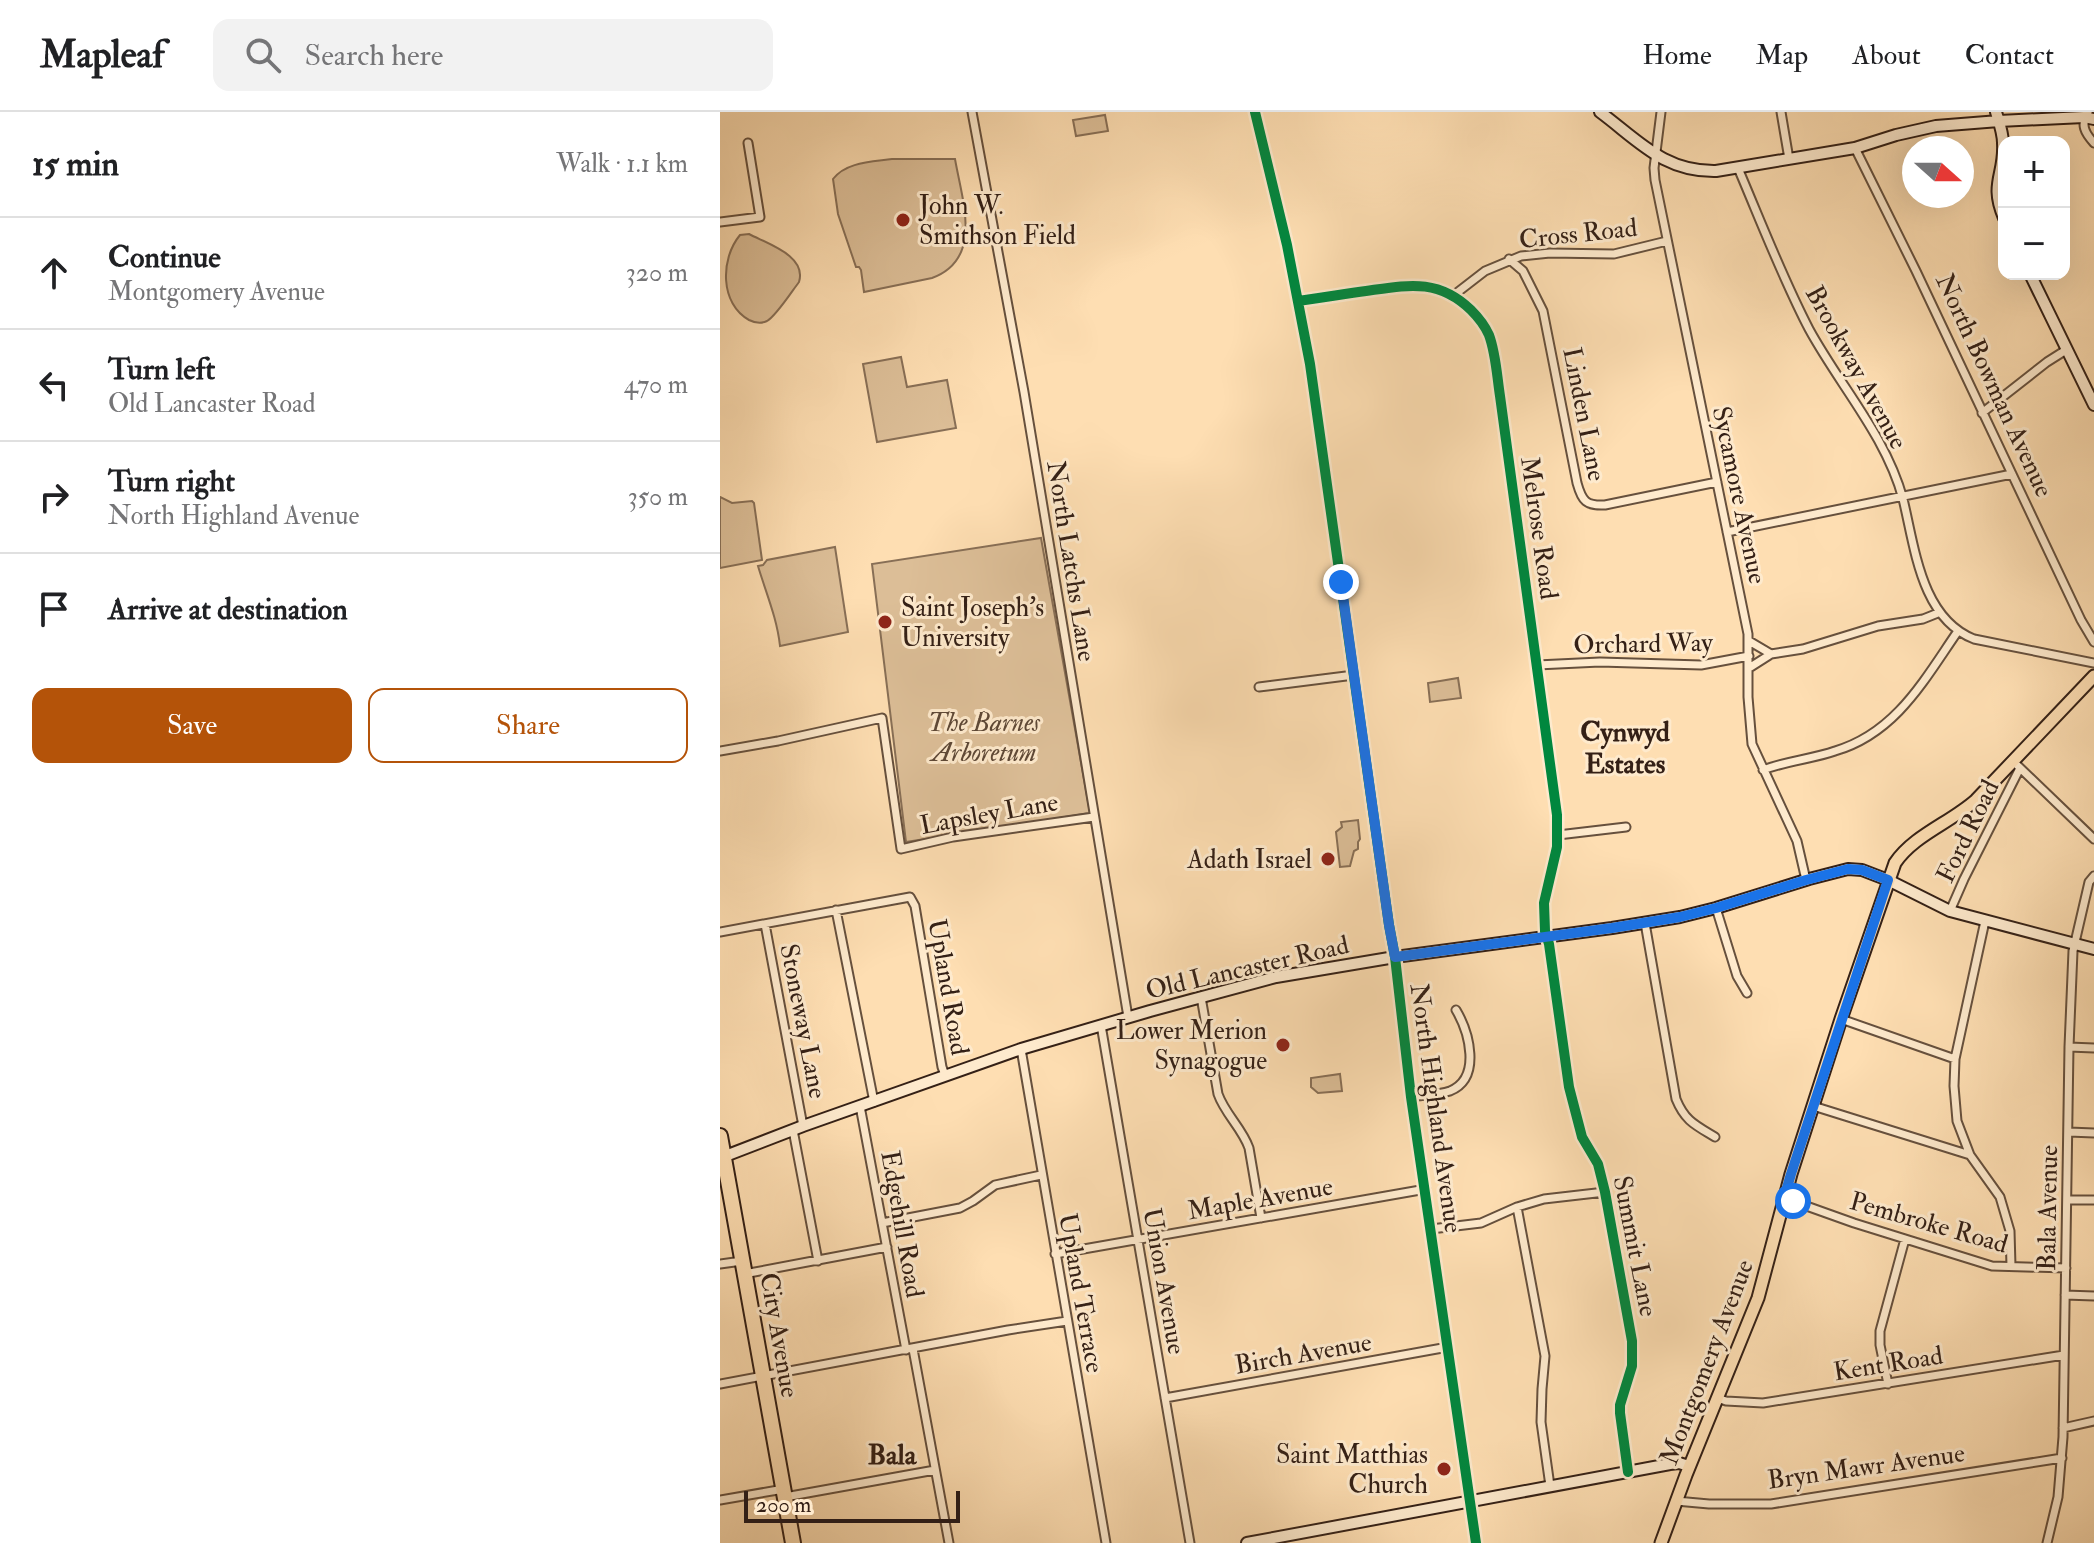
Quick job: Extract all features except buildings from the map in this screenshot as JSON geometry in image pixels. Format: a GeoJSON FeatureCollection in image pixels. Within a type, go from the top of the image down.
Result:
{"type":"FeatureCollection","features":[{"type":"Feature","properties":{"kind":"highway","name":"City Avenue"},"geometry":{"type":"LineString","coordinates":[[720,1136],[793,1543]]}},
{"type":"Feature","properties":{"kind":"main road","name":"Montgomery Avenue"},"geometry":{"type":"LineString","coordinates":[[1661,1543],[1758,1298],[1784,1198],[1895,863],[1905,851],[1968,806],[2017,765],[2094,676]]}},
{"type":"Feature","properties":{"kind":"street","name":"North Latchs Lane"},"geometry":{"type":"LineString","coordinates":[[972,112],[1024,392],[1128,1017]]}},
{"type":"Feature","properties":{"kind":"street","name":"North Highland Avenue"},"geometry":{"type":"LineString","coordinates":[[1255,112],[1298,301],[1315,392],[1395,957],[1411,1097],[1476,1543]]}},
{"type":"Feature","properties":{"kind":"street"},"geometry":{"type":"LineString","coordinates":[[1600,112],[1656,155],[1674,165],[1702,171],[1855,148],[1936,126],[1998,116],[2089,116],[2084,131],[2094,143]]}},
{"type":"Feature","properties":{"kind":"street","name":"Sycamore Avenue"},"geometry":{"type":"LineString","coordinates":[[1661,112],[1655,180],[1749,641],[1749,723],[1753,750],[1797,841],[1806,880]]}},
{"type":"Feature","properties":{"kind":"street"},"geometry":{"type":"LineString","coordinates":[[1781,112],[1789,159]]}},
{"type":"Feature","properties":{"kind":"street"},"geometry":{"type":"LineString","coordinates":[[1998,116],[2004,141],[1996,193],[1999,208]]}},
{"type":"Feature","properties":{"kind":"street"},"geometry":{"type":"LineString","coordinates":[[720,222],[760,217],[748,143]]}},
{"type":"Feature","properties":{"kind":"street","name":"North Bowman Avenue"},"geometry":{"type":"LineString","coordinates":[[1855,148],[2094,642]]}},
{"type":"Feature","properties":{"kind":"street"},"geometry":{"type":"LineString","coordinates":[[1655,180],[1663,167],[1674,165]]}},
{"type":"Feature","properties":{"kind":"street","name":"Brookway Avenue"},"geometry":{"type":"LineString","coordinates":[[1738,168],[1778,265],[1810,331],[1880,442],[1902,496],[1917,562],[1938,613],[1958,631],[1974,639],[2094,663]]}},
{"type":"Feature","properties":{"kind":"street","name":"Cross Road"},"geometry":{"type":"LineString","coordinates":[[1454,295],[1485,271],[1509,259],[1550,253],[1600,255],[1667,241]]}},
{"type":"Feature","properties":{"kind":"street"},"geometry":{"type":"LineString","coordinates":[[1523,271],[1528,255]]}},
{"type":"Feature","properties":{"kind":"street","name":"Linden Lane"},"geometry":{"type":"LineString","coordinates":[[1509,259],[1523,271],[1538,298],[1546,323],[1581,496],[1593,505],[1605,505],[1717,482]]}},
{"type":"Feature","properties":{"kind":"street"},"geometry":{"type":"LineString","coordinates":[[2033,280],[2094,405]]}},
{"type":"Feature","properties":{"kind":"street"},"geometry":{"type":"LineString","coordinates":[[1298,301],[1414,286],[1454,295]]}},
{"type":"Feature","properties":{"kind":"street","name":"Melrose Road"},"geometry":{"type":"LineString","coordinates":[[1454,295],[1476,315],[1487,331],[1492,346],[1558,835],[1544,903],[1547,937]]}},
{"type":"Feature","properties":{"kind":"street"},"geometry":{"type":"LineString","coordinates":[[1982,413],[2066,350]]}},
{"type":"Feature","properties":{"kind":"street"},"geometry":{"type":"LineString","coordinates":[[1727,532],[2012,474]]}},
{"type":"Feature","properties":{"kind":"street","name":"Orchard Way"},"geometry":{"type":"LineString","coordinates":[[1749,668],[1771,654],[1803,649],[1878,626],[1923,619],[1938,613]]}},
{"type":"Feature","properties":{"kind":"street"},"geometry":{"type":"LineString","coordinates":[[1763,770],[1835,752],[1872,735],[1912,698],[1958,631]]}},
{"type":"Feature","properties":{"kind":"street","name":"Orchard Way"},"geometry":{"type":"LineString","coordinates":[[1749,641],[1771,654]]}},
{"type":"Feature","properties":{"kind":"street","name":"Orchard Way"},"geometry":{"type":"LineString","coordinates":[[1537,665],[1600,662],[1701,665],[1749,656]]}},
{"type":"Feature","properties":{"kind":"street"},"geometry":{"type":"LineString","coordinates":[[1259,687],[1354,675]]}},
{"type":"Feature","properties":{"kind":"street","name":"Lapsley Lane"},"geometry":{"type":"LineString","coordinates":[[720,751],[882,718],[901,849],[953,837],[1094,817]]}},
{"type":"Feature","properties":{"kind":"street"},"geometry":{"type":"LineString","coordinates":[[2017,765],[2094,839]]}},
{"type":"Feature","properties":{"kind":"street","name":"Ford Road"},"geometry":{"type":"LineString","coordinates":[[1950,911],[2017,765]]}},
{"type":"Feature","properties":{"kind":"street"},"geometry":{"type":"LineString","coordinates":[[1558,835],[1626,827]]}},
{"type":"Feature","properties":{"kind":"street","name":"Old Lancaster Road"},"geometry":{"type":"LineString","coordinates":[[722,1158],[1021,1049],[1276,977],[1395,957],[1645,923],[1716,908],[1853,868],[1888,880],[1950,911],[2094,949]]}},
{"type":"Feature","properties":{"kind":"street","name":"Bala Avenue"},"geometry":{"type":"LineString","coordinates":[[2047,1543],[2058,1497],[2062,1458],[2073,944],[2089,882],[2094,876]]}},
{"type":"Feature","properties":{"kind":"street","name":"Upland Road"},"geometry":{"type":"LineString","coordinates":[[836,910],[907,897],[912,899],[945,1075]]}},
{"type":"Feature","properties":{"kind":"street"},"geometry":{"type":"LineString","coordinates":[[1716,908],[1737,976],[1747,993]]}},
{"type":"Feature","properties":{"kind":"street"},"geometry":{"type":"LineString","coordinates":[[720,932],[836,910],[874,1102]]}},
{"type":"Feature","properties":{"kind":"street"},"geometry":{"type":"LineString","coordinates":[[1985,921],[1955,1059],[1954,1086],[1957,1121],[1970,1155],[2000,1197],[2010,1231],[2011,1266]]}},
{"type":"Feature","properties":{"kind":"street"},"geometry":{"type":"LineString","coordinates":[[1645,923],[1676,1099],[1688,1121],[1715,1137]]}},
{"type":"Feature","properties":{"kind":"street","name":"Stoneway Lane"},"geometry":{"type":"LineString","coordinates":[[765,924],[818,1261]]}},
{"type":"Feature","properties":{"kind":"street","name":"Summit Lane"},"geometry":{"type":"LineString","coordinates":[[1547,937],[1569,1087],[1582,1137],[1598,1164],[1605,1192],[1632,1341],[1632,1366],[1620,1405],[1628,1472]]}},
{"type":"Feature","properties":{"kind":"street"},"geometry":{"type":"LineString","coordinates":[[1201,997],[1218,1094],[1222,1106],[1245,1137],[1249,1148],[1261,1218]]}},
{"type":"Feature","properties":{"kind":"street"},"geometry":{"type":"LineString","coordinates":[[1411,1097],[1450,1091],[1467,1075],[1470,1056],[1466,1033],[1456,1010]]}},
{"type":"Feature","properties":{"kind":"street"},"geometry":{"type":"LineString","coordinates":[[1841,1019],[1955,1059]]}},
{"type":"Feature","properties":{"kind":"street","name":"Union Avenue"},"geometry":{"type":"LineString","coordinates":[[1101,1025],[1190,1543]]}},
{"type":"Feature","properties":{"kind":"street"},"geometry":{"type":"LineString","coordinates":[[2069,1047],[2094,1048]]}},
{"type":"Feature","properties":{"kind":"street","name":"Upland Terrace"},"geometry":{"type":"LineString","coordinates":[[1021,1049],[1106,1543]]}},
{"type":"Feature","properties":{"kind":"street","name":"Edgehill Road"},"geometry":{"type":"LineString","coordinates":[[860,1106],[949,1543]]}},
{"type":"Feature","properties":{"kind":"street"},"geometry":{"type":"LineString","coordinates":[[1813,1106],[1970,1155]]}},
{"type":"Feature","properties":{"kind":"street"},"geometry":{"type":"LineString","coordinates":[[2069,1132],[2094,1133]]}},
{"type":"Feature","properties":{"kind":"street"},"geometry":{"type":"LineString","coordinates":[[882,1223],[960,1208],[995,1185],[1041,1175]]}},
{"type":"Feature","properties":{"kind":"street","name":"Maple Avenue"},"geometry":{"type":"LineString","coordinates":[[1055,1254],[1426,1189]]}},
{"type":"Feature","properties":{"kind":"street"},"geometry":{"type":"LineString","coordinates":[[1431,1229],[1481,1223],[1517,1207],[1560,1196],[1605,1192]]}},
{"type":"Feature","properties":{"kind":"street","name":"Pembroke Road"},"geometry":{"type":"LineString","coordinates":[[1784,1198],[1992,1266],[2066,1268]]}},
{"type":"Feature","properties":{"kind":"street"},"geometry":{"type":"LineString","coordinates":[[2068,1200],[2094,1200]]}},
{"type":"Feature","properties":{"kind":"street"},"geometry":{"type":"LineString","coordinates":[[1517,1207],[1545,1356],[1541,1422],[1550,1486]]}},
{"type":"Feature","properties":{"kind":"street"},"geometry":{"type":"LineString","coordinates":[[1888,1384],[1880,1331],[1905,1239]]}},
{"type":"Feature","properties":{"kind":"street"},"geometry":{"type":"LineString","coordinates":[[720,1264],[743,1268],[818,1261],[887,1247]]}},
{"type":"Feature","properties":{"kind":"street"},"geometry":{"type":"LineString","coordinates":[[2065,1295],[2094,1296]]}},
{"type":"Feature","properties":{"kind":"street"},"geometry":{"type":"LineString","coordinates":[[720,1384],[1067,1321]]}},
{"type":"Feature","properties":{"kind":"street","name":"Birch Avenue"},"geometry":{"type":"LineString","coordinates":[[1165,1398],[1448,1347]]}},
{"type":"Feature","properties":{"kind":"street","name":"Kent Road"},"geometry":{"type":"LineString","coordinates":[[1717,1398],[1763,1403],[2064,1355]]}},
{"type":"Feature","properties":{"kind":"street"},"geometry":{"type":"LineString","coordinates":[[2063,1428],[2094,1421]]}},
{"type":"Feature","properties":{"kind":"street","name":"Bryn Mawr Avenue"},"geometry":{"type":"LineString","coordinates":[[1676,1501],[1771,1504],[2062,1458]]}},
{"type":"Feature","properties":{"kind":"street"},"geometry":{"type":"LineString","coordinates":[[1247,1543],[1679,1463],[1689,1466]]}},
{"type":"Feature","properties":{"kind":"street"},"geometry":{"type":"LineString","coordinates":[[720,1500],[935,1470]]}},
{"type":"Feature","properties":{"kind":"green space"},"geometry":{"type":"Polygon","coordinates":[[[1105,115],[1108,131],[1076,136],[1073,120],[1105,115]]]}},
{"type":"Feature","properties":{"kind":"green space","name":"John W. Smithson Field"},"geometry":{"type":"Polygon","coordinates":[[[892,159],[955,159],[965,210],[964,243],[959,257],[948,269],[932,278],[864,292],[861,270],[856,267],[838,214],[833,179],[852,166],[892,159]]]}},
{"type":"Feature","properties":{"kind":"green space"},"geometry":{"type":"Polygon","coordinates":[[[749,234],[792,258],[800,273],[799,282],[784,303],[762,323],[751,321],[739,313],[728,292],[726,280],[733,245],[740,235],[749,234]]]}},
{"type":"Feature","properties":{"kind":"green space"},"geometry":{"type":"Polygon","coordinates":[[[901,357],[907,387],[947,380],[956,428],[877,442],[863,364],[901,357]]]}},
{"type":"Feature","properties":{"kind":"green space"},"geometry":{"type":"Polygon","coordinates":[[[720,497],[732,503],[754,503],[762,560],[720,568],[720,497]]]}},
{"type":"Feature","properties":{"kind":"green space","name":"The Barnes Arboretum"},"geometry":{"type":"Polygon","coordinates":[[[1041,538],[1090,813],[906,842],[872,564],[1041,538]]]}},
{"type":"Feature","properties":{"kind":"green space"},"geometry":{"type":"Polygon","coordinates":[[[835,547],[848,632],[780,646],[758,566],[767,560],[835,547]]]}},
{"type":"Feature","properties":{"kind":"green space"},"geometry":{"type":"Polygon","coordinates":[[[1458,678],[1461,698],[1430,702],[1428,683],[1458,678]]]}},
{"type":"Feature","properties":{"kind":"green space"},"geometry":{"type":"Polygon","coordinates":[[[1358,820],[1358,849],[1354,851],[1350,866],[1340,867],[1336,832],[1342,827],[1341,822],[1358,820]]]}},
{"type":"Feature","properties":{"kind":"green space"},"geometry":{"type":"Polygon","coordinates":[[[1340,1074],[1342,1091],[1318,1093],[1311,1087],[1311,1078],[1340,1074]]]}},
{"type":"Feature","properties":{"kind":"cycle path"},"geometry":{"type":"LineString","coordinates":[[1255,112],[1287,245],[1310,364],[1476,1543]]}},
{"type":"Feature","properties":{"kind":"cycle path"},"geometry":{"type":"LineString","coordinates":[[1298,301],[1395,287],[1434,288],[1459,300],[1471,310],[1491,342],[1557,815],[1557,847],[1544,903],[1545,931],[1569,1087],[1582,1137],[1598,1164],[1605,1192],[1632,1341],[1632,1366],[1620,1405],[1628,1472]]}},
{"type":"Feature","properties":{"kind":"place","name":"John W. Smithson Field"},"geometry":{"type":"Point","coordinates":[903,220]}},
{"type":"Feature","properties":{"kind":"place","name":"Saint Joseph's University"},"geometry":{"type":"Point","coordinates":[885,622]}},
{"type":"Feature","properties":{"kind":"place","name":"Adath Israel"},"geometry":{"type":"Point","coordinates":[1328,859]}},
{"type":"Feature","properties":{"kind":"place","name":"Lower Merion Synagogue"},"geometry":{"type":"Point","coordinates":[1283,1045]}},
{"type":"Feature","properties":{"kind":"place","name":"Saint Matthias Church"},"geometry":{"type":"Point","coordinates":[1444,1469]}},
{"type":"Feature","properties":{"kind":"district","name":"Cynwyd Estates"},"geometry":{"type":"Point","coordinates":[1625,747]}},
{"type":"Feature","properties":{"kind":"district","name":"Bala"},"geometry":{"type":"Point","coordinates":[892,1454]}},
{"type":"Feature","properties":{"kind":"route"},"geometry":{"type":"LineString","coordinates":[[1341,582],[1395,957],[1680,917],[1853,868],[1888,880],[1791,1174],[1784,1198],[1793,1201]]}}]}
